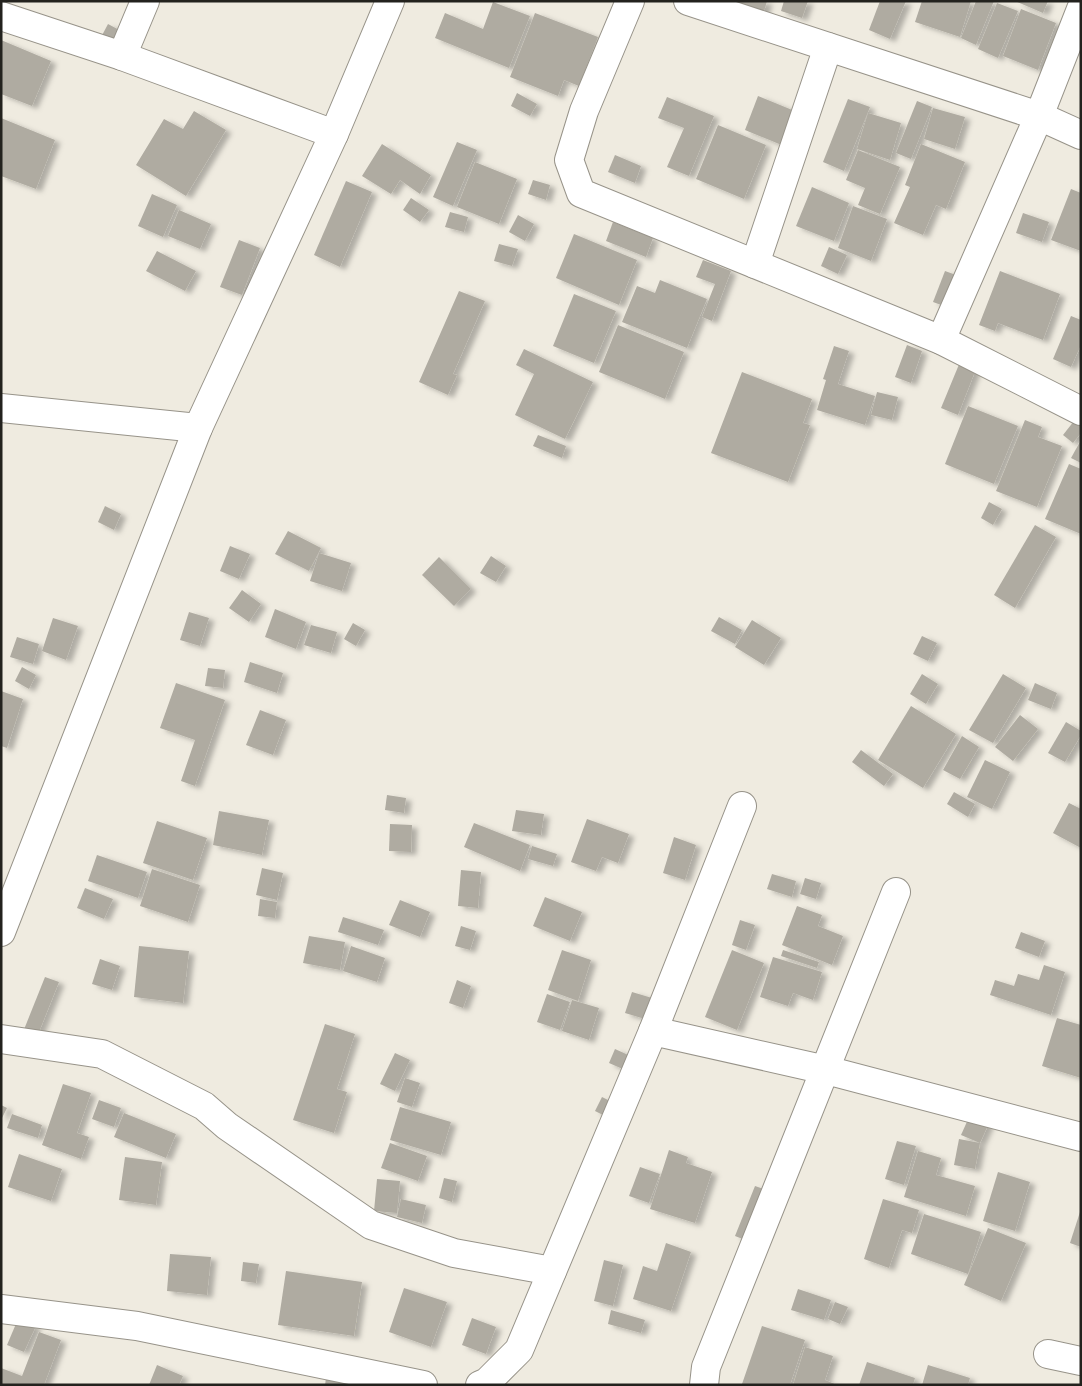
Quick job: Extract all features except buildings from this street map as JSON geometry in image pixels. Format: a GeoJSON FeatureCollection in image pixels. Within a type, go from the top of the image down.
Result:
{"type":"FeatureCollection","features":[{"type":"Feature","properties":{"kind":"street"},"geometry":{"type":"LineString","coordinates":[[122,56],[145,1]]}},
{"type":"Feature","properties":{"kind":"street"},"geometry":{"type":"LineString","coordinates":[[1,932],[198,428],[334,134],[390,1]]}},
{"type":"Feature","properties":{"kind":"street"},"geometry":{"type":"LineString","coordinates":[[630,1],[584,111],[569,160],[581,193],[941,340],[1081,411]]}},
{"type":"Feature","properties":{"kind":"street"},"geometry":{"type":"LineString","coordinates":[[688,1],[1039,116],[1081,135]]}},
{"type":"Feature","properties":{"kind":"street"},"geometry":{"type":"LineString","coordinates":[[941,340],[1039,116],[1081,10]]}},
{"type":"Feature","properties":{"kind":"street"},"geometry":{"type":"LineString","coordinates":[[1,16],[122,56],[334,134]]}},
{"type":"Feature","properties":{"kind":"street"},"geometry":{"type":"LineString","coordinates":[[754,264],[828,47]]}},
{"type":"Feature","properties":{"kind":"street"},"geometry":{"type":"LineString","coordinates":[[1,408],[198,428]]}},
{"type":"Feature","properties":{"kind":"street"},"geometry":{"type":"LineString","coordinates":[[480,1385],[487,1382],[519,1350],[653,1031],[742,806]]}},
{"type":"Feature","properties":{"kind":"street"},"geometry":{"type":"LineString","coordinates":[[704,1385],[706,1367],[896,892]]}},
{"type":"Feature","properties":{"kind":"street"},"geometry":{"type":"LineString","coordinates":[[653,1031],[826,1070],[1081,1137]]}},
{"type":"Feature","properties":{"kind":"street"},"geometry":{"type":"LineString","coordinates":[[1,1039],[8,1038],[102,1054],[110,1058],[204,1106],[227,1126],[370,1225],[454,1254],[552,1271]]}},
{"type":"Feature","properties":{"kind":"street"},"geometry":{"type":"LineString","coordinates":[[1,1309],[137,1326],[424,1385]]}},
{"type":"Feature","properties":{"kind":"street"},"geometry":{"type":"LineString","coordinates":[[1048,1354],[1081,1360]]}}]}
